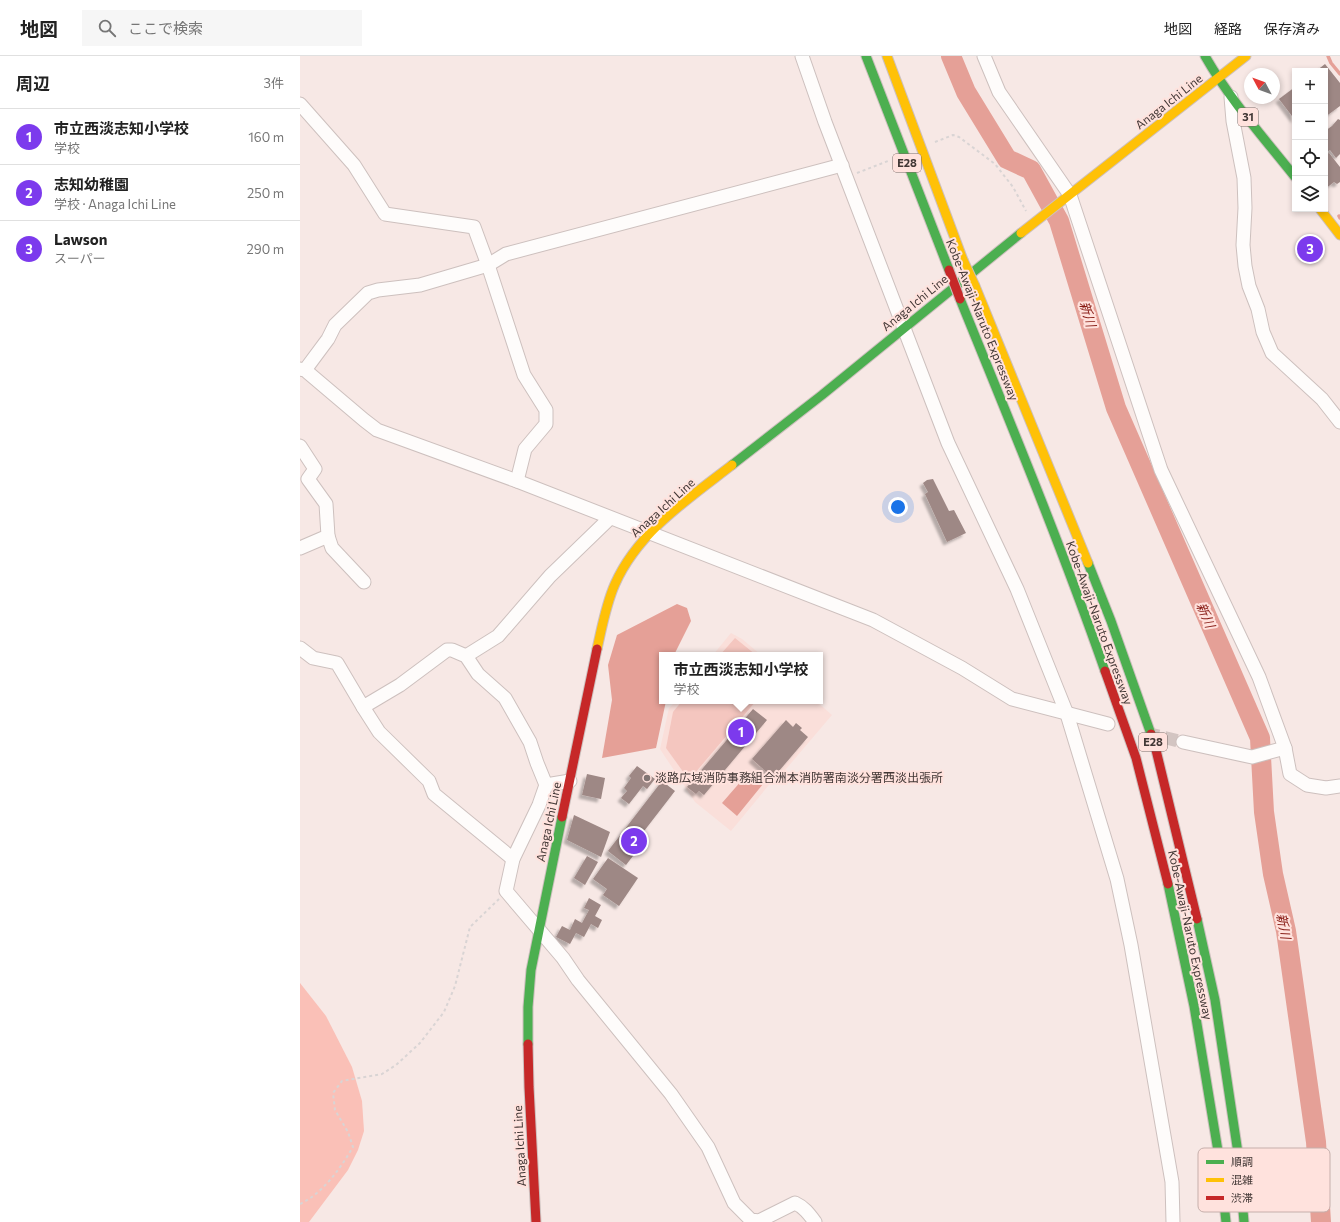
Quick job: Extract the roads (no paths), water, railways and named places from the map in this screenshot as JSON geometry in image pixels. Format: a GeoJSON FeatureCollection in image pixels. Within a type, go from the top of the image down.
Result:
{"type":"FeatureCollection","features":[{"type":"Feature","properties":{"kind":"main road","name":"Kobe-Awaji-Naruto Expressway"},"geometry":{"type":"LineString","coordinates":[[866,56],[1091,630],[1136,758],[1164,867],[1194,1006],[1218,1148]]}},
{"type":"Feature","properties":{"kind":"main road","name":"Kobe-Awaji-Naruto Expressway"},"geometry":{"type":"LineString","coordinates":[[887,56],[963,260],[1112,621],[1156,750],[1184,862],[1215,1000],[1237,1148]]}},
{"type":"Feature","properties":{"kind":"main road","name":"31"},"geometry":{"type":"LineString","coordinates":[[1205,56],[1231,97],[1294,176]]}},
{"type":"Feature","properties":{"kind":"main road","name":"Anaga Ichi Line"},"geometry":{"type":"LineString","coordinates":[[536,1222],[529,1087],[528,1007],[531,970],[604,618],[616,584],[634,551],[649,533],[688,499],[822,395],[1035,222],[1246,56]]}},
{"type":"Feature","properties":{"kind":"main road"},"geometry":{"type":"LineString","coordinates":[[1322,212],[1340,235]]}},
{"type":"Feature","properties":{"kind":"main road","name":"Kobe-Awaji-Naruto Expressway"},"geometry":{"type":"LineString","coordinates":[[1225,1212],[1226,1222]]}},
{"type":"Feature","properties":{"kind":"main road","name":"Kobe-Awaji-Naruto Expressway"},"geometry":{"type":"LineString","coordinates":[[1243,1212],[1244,1222]]}},
{"type":"Feature","properties":{"kind":"street"},"geometry":{"type":"LineString","coordinates":[[802,56],[825,122],[948,443],[1017,589],[1067,714],[1116,879],[1132,945],[1172,1182],[1173,1222]]}},
{"type":"Feature","properties":{"kind":"street"},"geometry":{"type":"LineString","coordinates":[[984,56],[999,92],[1066,198],[1161,470],[1259,676],[1285,748],[1290,774],[1307,784],[1326,788],[1340,786]]}},
{"type":"Feature","properties":{"kind":"street"},"geometry":{"type":"LineString","coordinates":[[1231,97],[1233,122],[1244,178],[1244,266],[1249,286],[1258,309],[1263,332],[1272,353],[1322,399],[1340,422]]}},
{"type":"Feature","properties":{"kind":"street"},"geometry":{"type":"LineString","coordinates":[[300,104],[354,165],[385,214],[474,228],[488,265],[524,375],[546,410],[546,424],[525,449],[517,481]]}},
{"type":"Feature","properties":{"kind":"street"},"geometry":{"type":"LineString","coordinates":[[844,171],[506,254],[488,265],[420,285],[378,290],[368,293],[335,325],[328,339],[302,369],[377,430],[517,481],[873,620],[962,668],[1012,699],[1108,724]]}},
{"type":"Feature","properties":{"kind":"street"},"geometry":{"type":"LineString","coordinates":[[300,446],[315,469],[308,479],[326,504],[328,536],[332,548],[364,582]]}},
{"type":"Feature","properties":{"kind":"street"},"geometry":{"type":"LineString","coordinates":[[466,656],[498,636],[550,576],[610,518]]}},
{"type":"Feature","properties":{"kind":"street"},"geometry":{"type":"LineString","coordinates":[[300,548],[328,536]]}},
{"type":"Feature","properties":{"kind":"street"},"geometry":{"type":"LineString","coordinates":[[300,648],[313,658],[337,663],[379,732],[429,781],[434,794],[513,859]]}},
{"type":"Feature","properties":{"kind":"street"},"geometry":{"type":"LineString","coordinates":[[363,708],[400,686],[447,650],[452,650],[466,656],[478,674],[505,698],[530,742],[546,785],[539,805],[513,859],[506,890],[532,922],[539,927],[578,980],[671,1094],[708,1147],[734,1203],[751,1220],[759,1221],[795,1203],[801,1205],[815,1222]]}},
{"type":"Feature","properties":{"kind":"street"},"geometry":{"type":"LineString","coordinates":[[1183,742],[1252,757],[1285,748]]}},
{"type":"Feature","properties":{"kind":"street"},"geometry":{"type":"LineString","coordinates":[[546,785],[570,781]]}},
{"type":"Feature","properties":{"kind":"waterway","name":"新川"},"geometry":{"type":"LineString","coordinates":[[951,56],[966,92],[1007,159],[1031,170],[1059,221],[1116,408],[1260,738],[1264,812],[1273,874],[1286,931],[1316,1148]]}},
{"type":"Feature","properties":{"kind":"waterway"},"geometry":{"type":"LineString","coordinates":[[1328,56],[1331,63],[1340,74]]}},
{"type":"Feature","properties":{"kind":"waterway","name":"新川"},"geometry":{"type":"LineString","coordinates":[[1320,1212],[1321,1222]]}},
{"type":"Feature","properties":{"kind":"tunnel"},"geometry":{"type":"LineString","coordinates":[[1146,733],[1183,742]]}},
{"type":"Feature","properties":{"kind":"place","name":"Lawson"},"geometry":{"type":"Point","coordinates":[1310,249]}},
{"type":"Feature","properties":{"kind":"place","name":"市立西淡志知小学校"},"geometry":{"type":"Point","coordinates":[741,732]}},
{"type":"Feature","properties":{"kind":"place","name":"淡路広域消防事務組合洲本消防署南淡分署西淡出張所"},"geometry":{"type":"Point","coordinates":[647,778]}},
{"type":"Feature","properties":{"kind":"place","name":"志知幼稚園"},"geometry":{"type":"Point","coordinates":[634,841]}}]}
